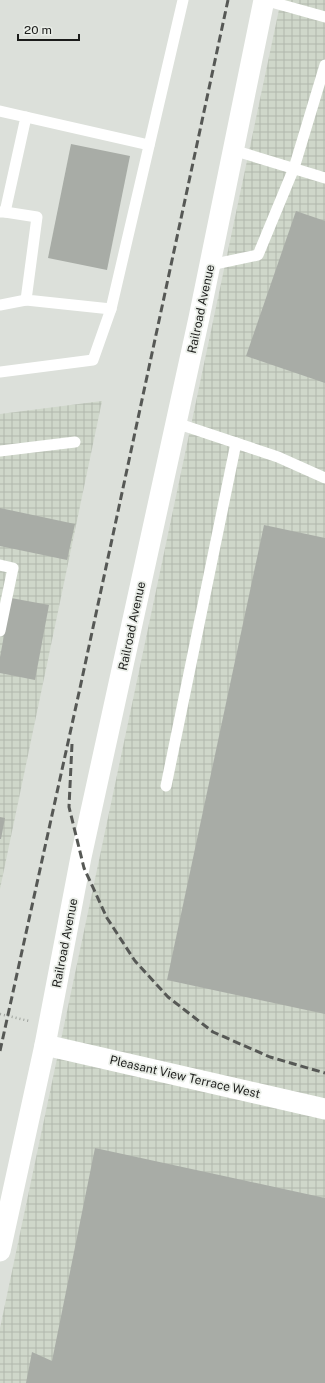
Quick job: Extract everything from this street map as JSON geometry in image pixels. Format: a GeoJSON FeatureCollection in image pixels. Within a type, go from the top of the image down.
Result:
{"type":"FeatureCollection","features":[{"type":"Feature","properties":{"kind":"street","name":"Railroad Avenue"},"geometry":{"type":"LineString","coordinates":[[0,1251],[45,1045],[81,857],[210,265],[264,0]]}},
{"type":"Feature","properties":{"kind":"street","name":"Pleasant View Terrace West"},"geometry":{"type":"LineString","coordinates":[[45,1045],[325,1110]]}},
{"type":"Feature","properties":{"kind":"lane"},"geometry":{"type":"LineString","coordinates":[[0,372],[92,360],[112,309],[183,0]]}},
{"type":"Feature","properties":{"kind":"lane"},"geometry":{"type":"LineString","coordinates":[[264,0],[325,17]]}},
{"type":"Feature","properties":{"kind":"lane"},"geometry":{"type":"LineString","coordinates":[[210,265],[258,255],[294,168],[325,65]]}},
{"type":"Feature","properties":{"kind":"lane"},"geometry":{"type":"LineString","coordinates":[[0,111],[149,145]]}},
{"type":"Feature","properties":{"kind":"lane"},"geometry":{"type":"LineString","coordinates":[[26,117],[2,212],[38,217],[26,300]]}},
{"type":"Feature","properties":{"kind":"lane"},"geometry":{"type":"LineString","coordinates":[[233,150],[325,178]]}},
{"type":"Feature","properties":{"kind":"lane"},"geometry":{"type":"LineString","coordinates":[[0,305],[26,300],[112,309]]}},
{"type":"Feature","properties":{"kind":"lane"},"geometry":{"type":"LineString","coordinates":[[176,423],[278,458],[325,478]]}},
{"type":"Feature","properties":{"kind":"lane"},"geometry":{"type":"LineString","coordinates":[[0,451],[75,442]]}},
{"type":"Feature","properties":{"kind":"lane"},"geometry":{"type":"LineString","coordinates":[[166,786],[236,443]]}},
{"type":"Feature","properties":{"kind":"lane"},"geometry":{"type":"LineString","coordinates":[[0,565],[13,568],[0,630]]}},
{"type":"Feature","properties":{"kind":"path"},"geometry":{"type":"LineString","coordinates":[[0,1014],[31,1022]]}},
{"type":"Feature","properties":{"kind":"shaded area"},"geometry":{"type":"Polygon","coordinates":[[[281,0],[325,0],[325,1383],[0,1383],[0,1328],[281,0]]]}},
{"type":"Feature","properties":{"kind":"shaded area"},"geometry":{"type":"Polygon","coordinates":[[[102,401],[0,889],[0,414],[102,401]]]}},
{"type":"Feature","properties":{"kind":"building"},"geometry":{"type":"Polygon","coordinates":[[[71,144],[130,156],[107,270],[48,258],[71,144]]]}},
{"type":"Feature","properties":{"kind":"building"},"geometry":{"type":"Polygon","coordinates":[[[296,211],[325,221],[325,383],[246,356],[296,211]]]}},
{"type":"Feature","properties":{"kind":"building"},"geometry":{"type":"Polygon","coordinates":[[[0,508],[75,524],[67,560],[0,546],[0,508]]]}},
{"type":"Feature","properties":{"kind":"building"},"geometry":{"type":"Polygon","coordinates":[[[264,525],[325,538],[325,1014],[167,980],[264,525]]]}},
{"type":"Feature","properties":{"kind":"building"},"geometry":{"type":"Polygon","coordinates":[[[11,598],[49,605],[35,680],[0,673],[0,657],[11,598]]]}},
{"type":"Feature","properties":{"kind":"building"},"geometry":{"type":"Polygon","coordinates":[[[0,817],[5,818],[1,839],[0,839],[0,817]]]}},
{"type":"Feature","properties":{"kind":"building"},"geometry":{"type":"Polygon","coordinates":[[[95,1148],[325,1198],[325,1383],[26,1383],[32,1352],[52,1361],[95,1148]]]}},
{"type":"Feature","properties":{"kind":"railway"},"geometry":{"type":"LineString","coordinates":[[0,1051],[80,688],[228,0]]}},
{"type":"Feature","properties":{"kind":"railway"},"geometry":{"type":"LineString","coordinates":[[72,744],[69,807],[84,868],[107,918],[135,961],[168,997],[213,1032],[270,1057],[325,1073]]}}]}
